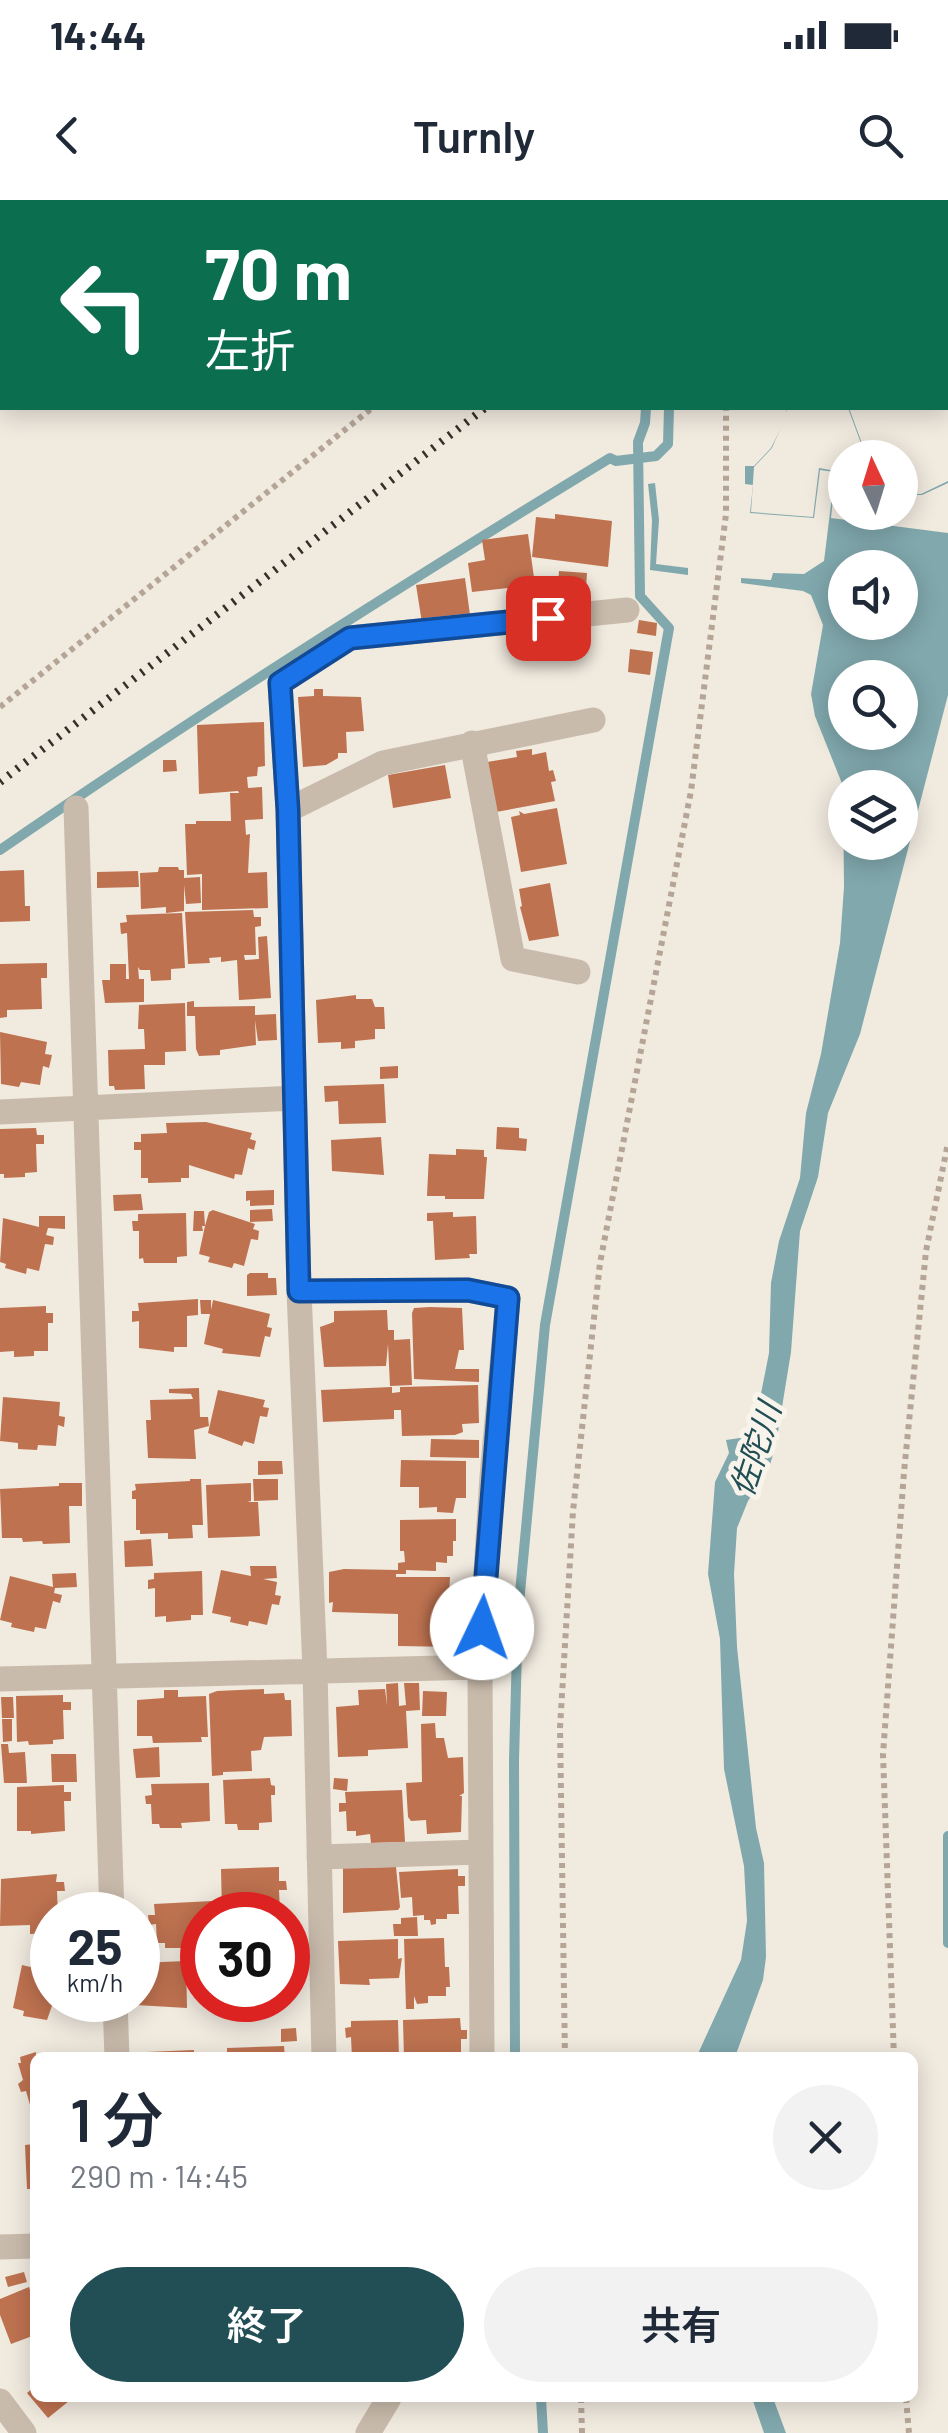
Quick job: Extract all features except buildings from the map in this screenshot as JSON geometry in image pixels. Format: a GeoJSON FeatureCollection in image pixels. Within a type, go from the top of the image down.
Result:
{"type":"FeatureCollection","features":[{"type":"Feature","properties":{"kind":"street"},"geometry":{"type":"LineString","coordinates":[[324,2052],[288,810],[280,683],[350,638],[627,610]]}},
{"type":"Feature","properties":{"kind":"street"},"geometry":{"type":"LineString","coordinates":[[288,810],[383,763],[593,720]]}},
{"type":"Feature","properties":{"kind":"street"},"geometry":{"type":"LineString","coordinates":[[472,744],[513,959],[578,972]]}},
{"type":"Feature","properties":{"kind":"street"},"geometry":{"type":"LineString","coordinates":[[76,808],[111,1892]]}},
{"type":"Feature","properties":{"kind":"street"},"geometry":{"type":"LineString","coordinates":[[0,1112],[294,1098]]}},
{"type":"Feature","properties":{"kind":"street"},"geometry":{"type":"LineString","coordinates":[[299,1291],[468,1290],[508,1298],[480,1667],[482,2052]]}},
{"type":"Feature","properties":{"kind":"street"},"geometry":{"type":"LineString","coordinates":[[0,1679],[480,1667]]}},
{"type":"Feature","properties":{"kind":"street"},"geometry":{"type":"LineString","coordinates":[[319,1857],[481,1852]]}},
{"type":"Feature","properties":{"kind":"street"},"geometry":{"type":"LineString","coordinates":[[116,2022],[117,2052]]}},
{"type":"Feature","properties":{"kind":"street"},"geometry":{"type":"LineString","coordinates":[[0,2247],[30,2246]]}},
{"type":"Feature","properties":{"kind":"street"},"geometry":{"type":"LineString","coordinates":[[0,2401],[24,2433]]}},
{"type":"Feature","properties":{"kind":"street"},"geometry":{"type":"LineString","coordinates":[[368,2433],[386,2402]]}},
{"type":"Feature","properties":{"kind":"path"},"geometry":{"type":"LineString","coordinates":[[0,707],[370,410]]}},
{"type":"Feature","properties":{"kind":"path"},"geometry":{"type":"LineString","coordinates":[[565,2052],[560,1728],[573,1510],[600,1263],[691,791],[726,514],[726,410]]}},
{"type":"Feature","properties":{"kind":"path"},"geometry":{"type":"LineString","coordinates":[[894,2052],[883,1754],[924,1270],[948,1143]]}},
{"type":"Feature","properties":{"kind":"path"},"geometry":{"type":"LineString","coordinates":[[580,2402],[582,2433]]}},
{"type":"Feature","properties":{"kind":"path"},"geometry":{"type":"LineString","coordinates":[[906,2402],[908,2433]]}},
{"type":"Feature","properties":{"kind":"water"},"geometry":{"type":"Polygon","coordinates":[[[786,410],[850,410],[861,440],[828,440],[828,471],[820,470],[814,518],[750,513],[753,485],[745,484],[745,466],[754,466],[771,448],[788,414],[786,410]]]}},
{"type":"Feature","properties":{"kind":"water"},"geometry":{"type":"Polygon","coordinates":[[[948,481],[948,695],[918,811],[918,770],[837,770],[829,750],[918,750],[918,660],[828,660],[828,748],[811,694],[823,625],[811,595],[741,583],[741,578],[771,580],[773,573],[804,574],[824,561],[828,529],[918,530],[918,494],[948,481]]]}},
{"type":"Feature","properties":{"kind":"water"},"geometry":{"type":"Polygon","coordinates":[[[655,483],[659,520],[656,564],[688,568],[688,575],[650,570],[652,520],[648,484],[655,483]]]}},
{"type":"Feature","properties":{"kind":"water","name":"佐陀川"},"geometry":{"type":"Polygon","coordinates":[[[844,860],[905,860],[860,1034],[828,1113],[818,1177],[800,1231],[791,1352],[776,1444],[769,1468],[737,1528],[737,1647],[756,1828],[764,1863],[766,1957],[763,1980],[737,2052],[699,2052],[741,1960],[747,1921],[744,1866],[724,1769],[720,1639],[708,1574],[715,1482],[729,1453],[726,1440],[747,1437],[754,1429],[769,1353],[771,1283],[779,1241],[800,1178],[806,1113],[821,1054],[840,943],[844,860]]]}},
{"type":"Feature","properties":{"kind":"water"},"geometry":{"type":"Polygon","coordinates":[[[753,2402],[774,2402],[786,2433],[764,2433],[753,2402]]]}},
{"type":"Feature","properties":{"kind":"pier"},"geometry":{"type":"Polygon","coordinates":[[[786,410],[849,410],[860,440],[828,440],[828,470],[819,468],[813,517],[751,512],[754,467],[772,448],[786,410]]]}},
{"type":"Feature","properties":{"kind":"pier"},"geometry":{"type":"Polygon","coordinates":[[[948,483],[948,533],[918,529],[918,495],[948,483]]]}},
{"type":"Feature","properties":{"kind":"waterway"},"geometry":{"type":"LineString","coordinates":[[515,2052],[518,1614],[545,1325],[669,628],[640,596],[638,442],[646,410]]}},
{"type":"Feature","properties":{"kind":"waterway"},"geometry":{"type":"LineString","coordinates":[[0,850],[302,650],[610,458],[616,461],[656,456],[668,444],[669,410]]}},
{"type":"Feature","properties":{"kind":"waterway"},"geometry":{"type":"LineString","coordinates":[[948,1836],[948,1943]]}},
{"type":"Feature","properties":{"kind":"waterway"},"geometry":{"type":"LineString","coordinates":[[541,2402],[543,2433]]}},
{"type":"Feature","properties":{"kind":"railway"},"geometry":{"type":"LineString","coordinates":[[0,782],[482,410]]}},
{"type":"Feature","properties":{"kind":"route"},"geometry":{"type":"LineString","coordinates":[[482,1628],[508,1298],[468,1290],[299,1291],[288,810],[280,683],[350,638],[548,618]]}}]}
